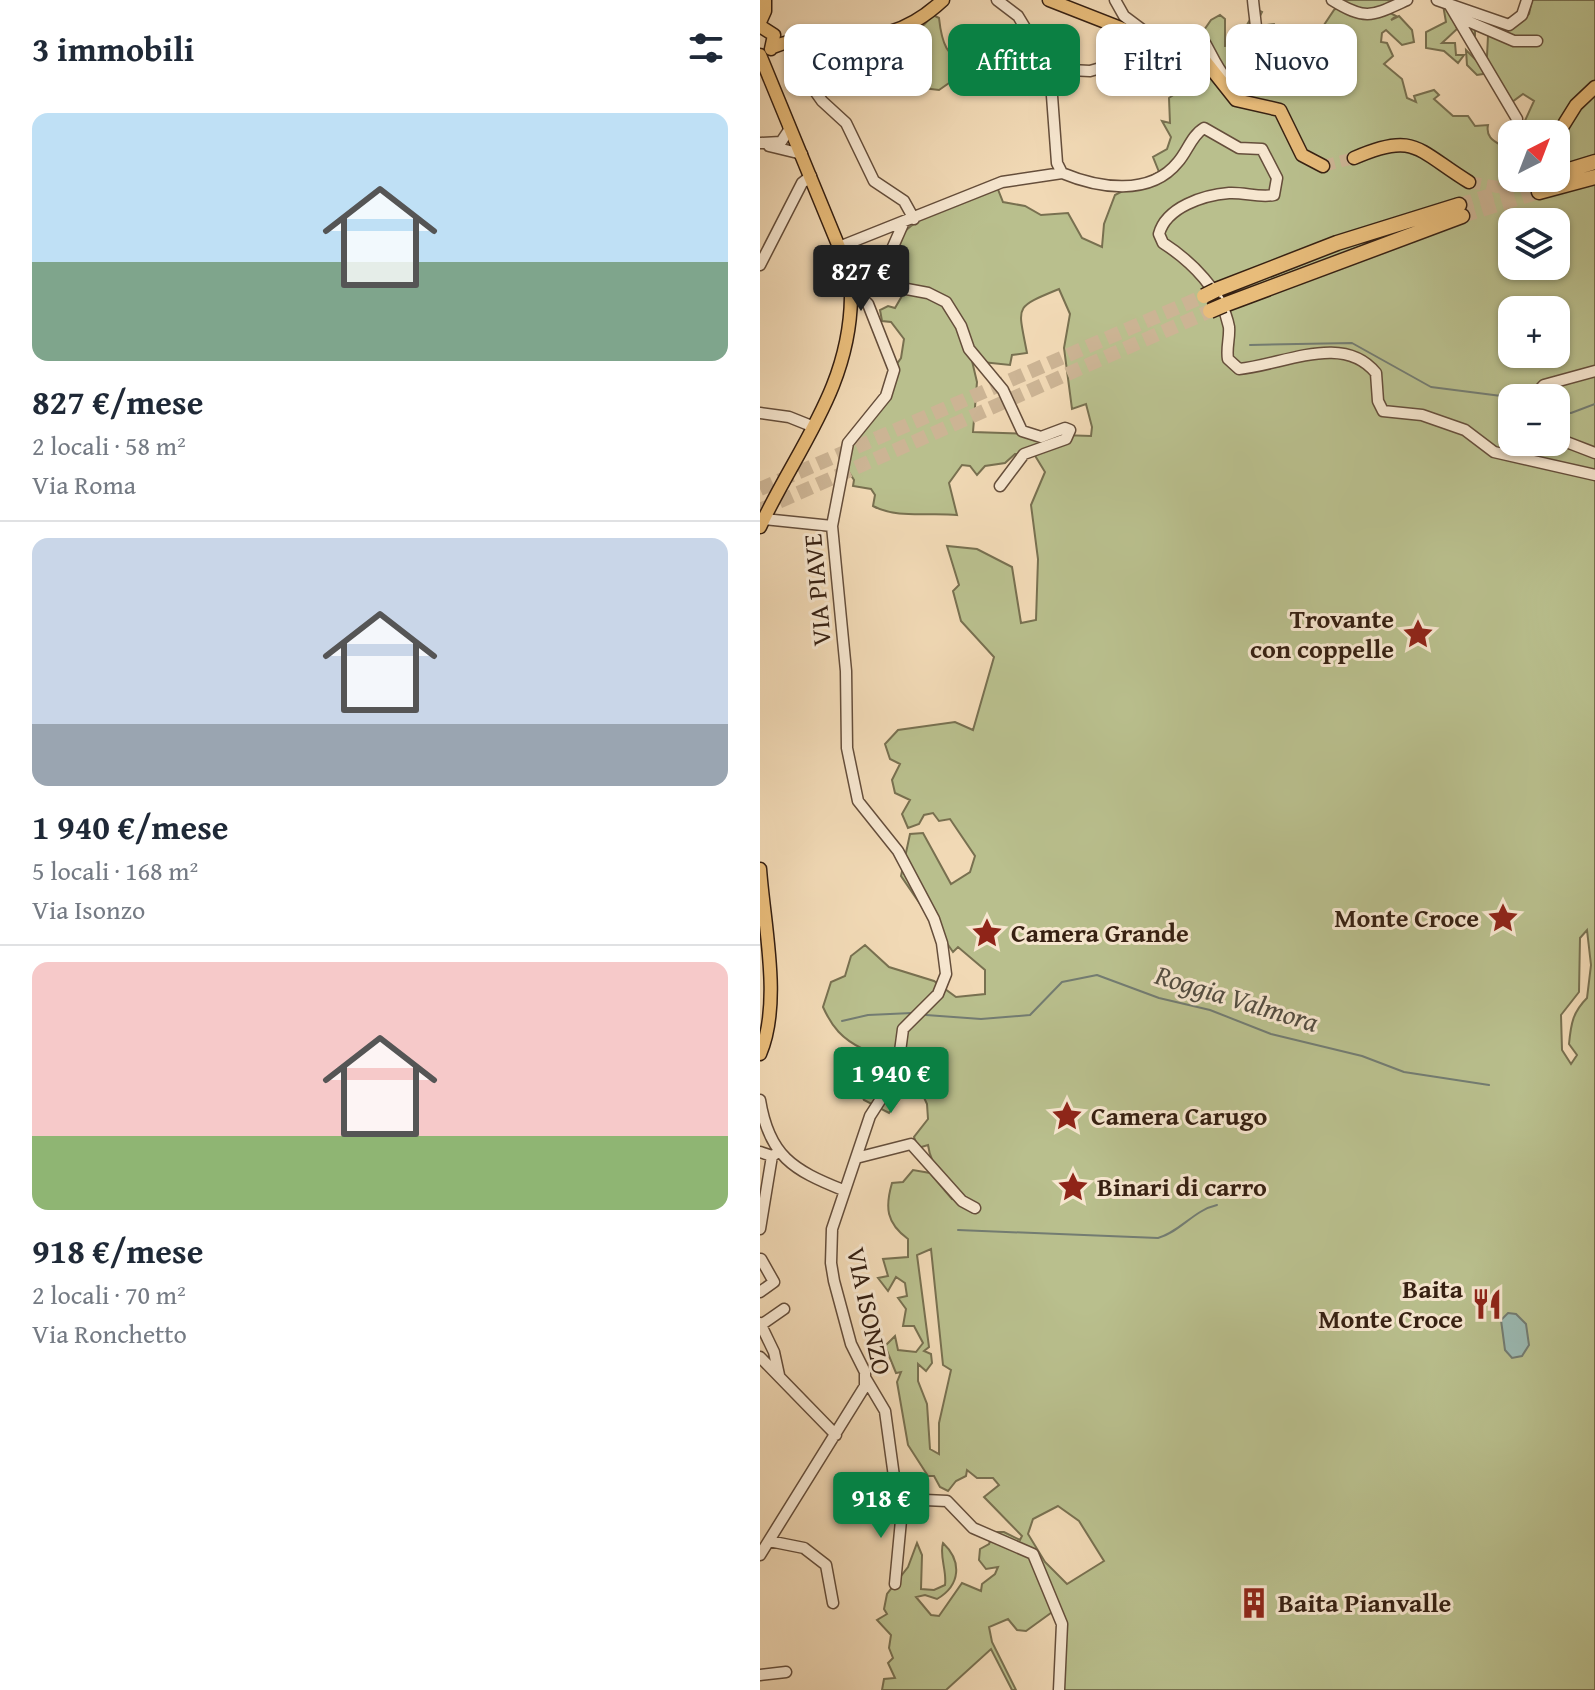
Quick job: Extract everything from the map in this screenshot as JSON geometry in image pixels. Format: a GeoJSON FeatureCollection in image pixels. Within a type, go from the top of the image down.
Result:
{"type":"FeatureCollection","features":[{"type":"Feature","properties":{"kind":"highway"},"geometry":{"type":"LineString","coordinates":[[1570,170],[1595,162]]}},
{"type":"Feature","properties":{"kind":"highway"},"geometry":{"type":"LineString","coordinates":[[1570,180],[1595,177]]}},
{"type":"Feature","properties":{"kind":"highway"},"geometry":{"type":"LineString","coordinates":[[1210,293],[1337,243],[1461,210],[1217,308]]}},
{"type":"Feature","properties":{"kind":"main road"},"geometry":{"type":"LineString","coordinates":[[765,0],[760,24],[784,37]]}},
{"type":"Feature","properties":{"kind":"main road"},"geometry":{"type":"LineString","coordinates":[[913,24],[939,4],[954,0]]}},
{"type":"Feature","properties":{"kind":"main road"},"geometry":{"type":"LineString","coordinates":[[1049,0],[1110,24]]}},
{"type":"Feature","properties":{"kind":"main road"},"geometry":{"type":"LineString","coordinates":[[762,523],[835,387],[843,362],[853,291],[839,247],[769,69],[766,52],[773,33]]}},
{"type":"Feature","properties":{"kind":"main road"},"geometry":{"type":"LineString","coordinates":[[1210,67],[1236,100],[1280,110],[1302,155],[1323,166]]}},
{"type":"Feature","properties":{"kind":"main road"},"geometry":{"type":"LineString","coordinates":[[1567,120],[1576,105],[1595,87]]}},
{"type":"Feature","properties":{"kind":"main road"},"geometry":{"type":"LineString","coordinates":[[1354,158],[1386,144],[1407,143],[1469,182]]}},
{"type":"Feature","properties":{"kind":"main road"},"geometry":{"type":"LineString","coordinates":[[760,869],[772,994],[761,1049]]}},
{"type":"Feature","properties":{"kind":"street"},"geometry":{"type":"LineString","coordinates":[[1115,0],[1133,24]]}},
{"type":"Feature","properties":{"kind":"street"},"geometry":{"type":"LineString","coordinates":[[1210,51],[1228,81],[1238,89],[1248,90],[1254,83],[1256,49],[1253,0]]}},
{"type":"Feature","properties":{"kind":"street"},"geometry":{"type":"LineString","coordinates":[[1332,0],[1357,15],[1372,15],[1407,0]]}},
{"type":"Feature","properties":{"kind":"street"},"geometry":{"type":"LineString","coordinates":[[1437,0],[1509,25],[1517,21],[1527,0]]}},
{"type":"Feature","properties":{"kind":"street"},"geometry":{"type":"LineString","coordinates":[[1002,1],[1023,24]]}},
{"type":"Feature","properties":{"kind":"street"},"geometry":{"type":"LineString","coordinates":[[1449,4],[1517,119]]}},
{"type":"Feature","properties":{"kind":"street"},"geometry":{"type":"LineString","coordinates":[[1456,16],[1514,41],[1537,41]]}},
{"type":"Feature","properties":{"kind":"street"},"geometry":{"type":"LineString","coordinates":[[818,96],[846,123],[874,181],[904,201],[914,219]]}},
{"type":"Feature","properties":{"kind":"street"},"geometry":{"type":"LineString","coordinates":[[1052,96],[1057,163],[1062,173]]}},
{"type":"Feature","properties":{"kind":"street"},"geometry":{"type":"LineString","coordinates":[[761,143],[779,142],[786,137],[788,116]]}},
{"type":"Feature","properties":{"kind":"street"},"geometry":{"type":"LineString","coordinates":[[839,247],[1002,182],[1062,173],[1109,188],[1154,178],[1178,163],[1204,128],[1239,148],[1262,149],[1277,178],[1274,195],[1209,197],[1178,209],[1160,229],[1163,243],[1198,270],[1226,318],[1228,359],[1233,365],[1239,369],[1320,354],[1355,355],[1376,373],[1378,401],[1383,411],[1422,415],[1465,430],[1494,452],[1595,475]]}},
{"type":"Feature","properties":{"kind":"street"},"geometry":{"type":"LineString","coordinates":[[761,143],[802,154]]}},
{"type":"Feature","properties":{"kind":"street"},"geometry":{"type":"LineString","coordinates":[[760,265],[802,183],[811,176]]}},
{"type":"Feature","properties":{"kind":"street"},"geometry":{"type":"LineString","coordinates":[[903,224],[888,258],[896,287],[928,293],[946,302],[961,326],[969,349],[1003,390],[1022,431],[1041,437],[1065,428],[1070,430],[1066,439],[1024,454],[1000,486]]}},
{"type":"Feature","properties":{"kind":"street","name":"VIA PIAVE"},"geometry":{"type":"LineString","coordinates":[[846,671],[832,526],[848,443],[886,396],[894,379],[892,359],[865,297],[853,291]]}},
{"type":"Feature","properties":{"kind":"street"},"geometry":{"type":"LineString","coordinates":[[1548,384],[1595,371]]}},
{"type":"Feature","properties":{"kind":"street"},"geometry":{"type":"LineString","coordinates":[[760,413],[789,417],[814,427]]}},
{"type":"Feature","properties":{"kind":"street"},"geometry":{"type":"LineString","coordinates":[[1570,443],[1595,453]]}},
{"type":"Feature","properties":{"kind":"street"},"geometry":{"type":"LineString","coordinates":[[762,523],[832,526]]}},
{"type":"Feature","properties":{"kind":"street","name":"VIA ISONZO"},"geometry":{"type":"LineString","coordinates":[[760,1555],[862,1393],[866,1379],[848,1333],[831,1263],[832,1229],[870,1116],[897,1074],[903,1029],[942,988],[946,963],[934,919],[907,868],[858,801],[847,748],[846,671]]}},
{"type":"Feature","properties":{"kind":"street"},"geometry":{"type":"LineString","coordinates":[[760,1100],[764,1128],[776,1154],[760,1229]]}},
{"type":"Feature","properties":{"kind":"street"},"geometry":{"type":"LineString","coordinates":[[856,1158],[911,1144],[962,1201],[975,1208]]}},
{"type":"Feature","properties":{"kind":"street"},"geometry":{"type":"LineString","coordinates":[[760,1152],[776,1154],[809,1176],[843,1190]]}},
{"type":"Feature","properties":{"kind":"street"},"geometry":{"type":"LineString","coordinates":[[760,1292],[774,1282],[761,1259]]}},
{"type":"Feature","properties":{"kind":"street"},"geometry":{"type":"LineString","coordinates":[[780,1377],[774,1352],[761,1324],[784,1309]]}},
{"type":"Feature","properties":{"kind":"street"},"geometry":{"type":"LineString","coordinates":[[760,1357],[836,1435]]}},
{"type":"Feature","properties":{"kind":"street"},"geometry":{"type":"LineString","coordinates":[[866,1379],[885,1411],[896,1491],[903,1499],[947,1501],[973,1528],[1033,1554],[1062,1624],[1059,1690]]}},
{"type":"Feature","properties":{"kind":"street"},"geometry":{"type":"LineString","coordinates":[[895,1584],[903,1499]]}},
{"type":"Feature","properties":{"kind":"street"},"geometry":{"type":"LineString","coordinates":[[769,1541],[804,1548],[826,1565],[833,1603]]}},
{"type":"Feature","properties":{"kind":"street"},"geometry":{"type":"LineString","coordinates":[[760,1675],[786,1672]]}},
{"type":"Feature","properties":{"kind":"green space"},"geometry":{"type":"Polygon","coordinates":[[[1347,0],[1392,0],[1390,13],[1396,16],[1391,20],[1399,16],[1412,30],[1414,42],[1402,45],[1386,30],[1382,33],[1381,42],[1387,43],[1393,56],[1384,64],[1402,79],[1407,98],[1416,102],[1414,96],[1434,90],[1439,95],[1434,99],[1453,116],[1468,116],[1475,126],[1488,125],[1488,134],[1498,144],[1498,192],[1570,192],[1570,120],[1525,120],[1534,101],[1523,94],[1512,102],[1488,67],[1483,74],[1477,75],[1467,65],[1466,50],[1480,64],[1487,56],[1488,36],[1483,28],[1475,28],[1475,35],[1454,20],[1457,29],[1442,43],[1455,43],[1456,55],[1464,55],[1458,63],[1444,51],[1426,48],[1426,32],[1446,22],[1443,5],[1513,27],[1529,14],[1532,0],[1595,0],[1595,1690],[1057,1690],[1061,1624],[1055,1610],[1026,1631],[1017,1630],[1008,1619],[989,1627],[992,1642],[1016,1690],[1012,1690],[991,1649],[946,1690],[882,1690],[884,1679],[895,1678],[888,1663],[893,1658],[889,1648],[891,1635],[877,1620],[887,1614],[884,1609],[887,1594],[908,1567],[917,1543],[922,1555],[921,1589],[934,1590],[945,1585],[943,1543],[956,1565],[954,1580],[945,1593],[937,1599],[925,1595],[916,1597],[931,1615],[939,1616],[962,1583],[981,1591],[982,1584],[995,1574],[998,1567],[986,1569],[979,1560],[980,1549],[989,1544],[994,1532],[1004,1532],[1020,1540],[1022,1536],[984,1497],[999,1485],[993,1478],[977,1478],[967,1470],[966,1476],[956,1481],[948,1491],[940,1487],[934,1476],[928,1476],[908,1445],[897,1382],[901,1372],[896,1373],[885,1346],[895,1336],[898,1350],[916,1352],[923,1343],[914,1326],[903,1326],[906,1309],[898,1298],[907,1296],[905,1283],[896,1277],[888,1291],[878,1278],[888,1276],[883,1259],[908,1257],[908,1239],[895,1227],[889,1214],[892,1183],[903,1182],[913,1170],[930,1173],[952,1199],[968,1201],[942,1177],[928,1145],[918,1148],[914,1137],[928,1119],[927,1104],[913,1074],[910,1085],[889,1113],[864,1100],[853,1079],[862,1068],[863,1049],[838,1032],[823,1007],[831,982],[845,976],[851,956],[865,945],[889,967],[934,981],[956,997],[985,994],[985,970],[958,947],[953,952],[901,876],[910,834],[923,833],[951,884],[970,872],[975,856],[950,819],[939,821],[933,813],[924,815],[919,824],[908,828],[902,814],[910,800],[895,793],[892,780],[900,764],[890,759],[885,744],[898,730],[955,722],[973,730],[994,657],[961,621],[953,591],[959,585],[947,546],[977,549],[1012,567],[1021,623],[1036,620],[1038,559],[1031,505],[1045,472],[1034,454],[1015,454],[1005,463],[985,466],[977,475],[970,466],[962,465],[949,483],[957,515],[903,514],[882,510],[873,506],[875,495],[871,489],[853,486],[854,480],[845,466],[857,434],[880,400],[889,375],[901,358],[904,339],[891,322],[882,321],[880,310],[888,306],[895,308],[906,289],[892,269],[891,252],[900,236],[917,222],[959,200],[997,187],[1003,202],[1025,206],[1041,215],[1068,213],[1082,238],[1102,247],[1104,224],[1115,195],[1159,172],[1153,157],[1167,149],[1171,137],[1162,121],[1170,123],[1169,98],[1210,96],[1208,24],[1211,20],[1220,15],[1225,19],[1226,96],[1357,96],[1357,24],[1325,24],[1334,10],[1347,0]],[[1059,289],[1033,300],[1022,310],[1027,353],[1012,355],[1010,365],[972,361],[977,382],[973,432],[1091,436],[1086,404],[1072,409],[1064,348],[1070,314],[1059,289]],[[1587,930],[1580,938],[1579,992],[1561,1015],[1562,1050],[1571,1064],[1577,1055],[1569,1044],[1572,1024],[1587,998],[1591,965],[1587,930]],[[931,1249],[917,1255],[929,1347],[924,1351],[931,1354],[932,1363],[926,1371],[918,1364],[918,1381],[927,1404],[930,1449],[939,1454],[939,1423],[951,1370],[943,1365],[931,1249]],[[1058,1506],[1033,1519],[1028,1534],[1045,1562],[1067,1584],[1104,1561],[1079,1521],[1058,1506]]]}},
{"type":"Feature","properties":{"kind":"green space"},"geometry":{"type":"Polygon","coordinates":[[[1256,9],[1262,12],[1258,24],[1248,24],[1256,9]]]}},
{"type":"Feature","properties":{"kind":"green space"},"geometry":{"type":"Polygon","coordinates":[[[933,15],[939,18],[948,50],[948,84],[939,90],[932,89],[932,24],[925,24],[933,15]]]}},
{"type":"Feature","properties":{"kind":"water"},"geometry":{"type":"Polygon","coordinates":[[[1508,1313],[1516,1314],[1526,1324],[1529,1345],[1522,1356],[1512,1358],[1505,1350],[1501,1320],[1508,1313]]]}},
{"type":"Feature","properties":{"kind":"waterway"},"geometry":{"type":"LineString","coordinates":[[1250,345],[1352,343],[1431,387],[1498,396]]}},
{"type":"Feature","properties":{"kind":"waterway"},"geometry":{"type":"LineString","coordinates":[[1570,413],[1595,404]]}},
{"type":"Feature","properties":{"kind":"waterway","name":"Roggia Valmora"},"geometry":{"type":"LineString","coordinates":[[926,1015],[981,1019],[1030,1015],[1062,982],[1097,975],[1159,998],[1210,1010],[1271,1034],[1362,1056],[1404,1072],[1489,1085]]}},
{"type":"Feature","properties":{"kind":"waterway","name":"Roggia Valmora"},"geometry":{"type":"LineString","coordinates":[[842,1021],[868,1015],[912,1013]]}},
{"type":"Feature","properties":{"kind":"waterway"},"geometry":{"type":"LineString","coordinates":[[958,1230],[1158,1238],[1201,1211],[1217,1205]]}},
{"type":"Feature","properties":{"kind":"tunnel"},"geometry":{"type":"LineString","coordinates":[[1323,166],[1354,158]]}},
{"type":"Feature","properties":{"kind":"tunnel"},"geometry":{"type":"LineString","coordinates":[[1469,182],[1498,187]]}},
{"type":"Feature","properties":{"kind":"tunnel"},"geometry":{"type":"LineString","coordinates":[[1459,205],[1501,192]]}},
{"type":"Feature","properties":{"kind":"tunnel"},"geometry":{"type":"LineString","coordinates":[[1462,216],[1539,192]]}},
{"type":"Feature","properties":{"kind":"tunnel"},"geometry":{"type":"LineString","coordinates":[[760,489],[1204,296]]}},
{"type":"Feature","properties":{"kind":"tunnel"},"geometry":{"type":"LineString","coordinates":[[760,510],[1210,311]]}},
{"type":"Feature","properties":{"kind":"place","name":"Trovante con coppelle"},"geometry":{"type":"Point","coordinates":[1418,634]}},
{"type":"Feature","properties":{"kind":"place","name":"Monte Croce"},"geometry":{"type":"Point","coordinates":[1503,918]}},
{"type":"Feature","properties":{"kind":"place","name":"Camera Grande"},"geometry":{"type":"Point","coordinates":[987,933]}},
{"type":"Feature","properties":{"kind":"place","name":"Camera Carugo"},"geometry":{"type":"Point","coordinates":[1067,1116]}},
{"type":"Feature","properties":{"kind":"place","name":"Binari di carro"},"geometry":{"type":"Point","coordinates":[1073,1187]}},
{"type":"Feature","properties":{"kind":"place","name":"Baita Monte Croce"},"geometry":{"type":"Point","coordinates":[1487,1304]}},
{"type":"Feature","properties":{"kind":"place","name":"Baita Pianvalle"},"geometry":{"type":"Point","coordinates":[1254,1603]}}]}
